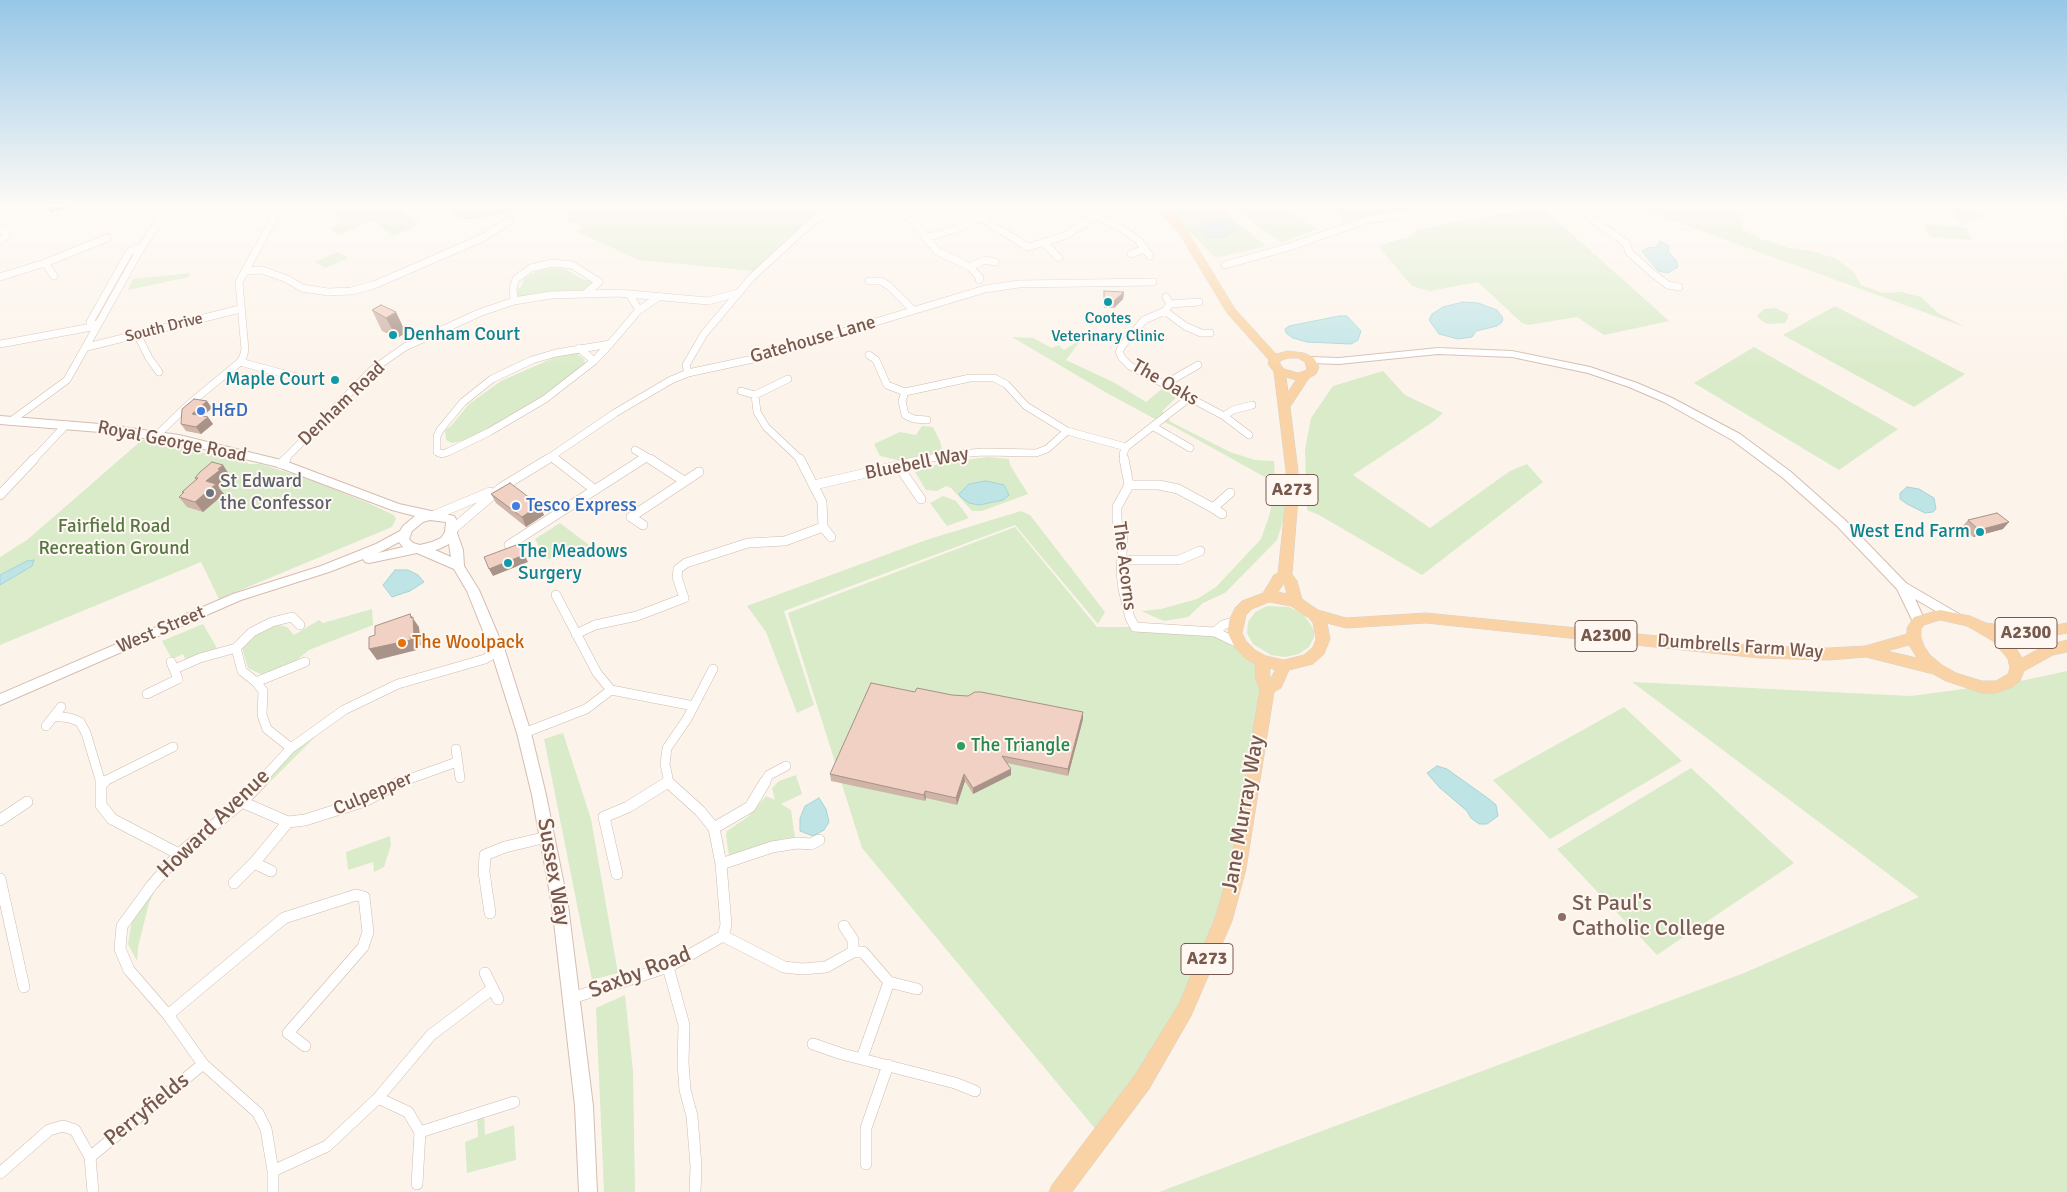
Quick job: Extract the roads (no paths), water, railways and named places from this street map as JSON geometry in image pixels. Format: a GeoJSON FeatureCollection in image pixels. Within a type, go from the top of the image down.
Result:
{"type":"FeatureCollection","features":[{"type":"Feature","properties":{"kind":"main road"},"geometry":{"type":"LineString","coordinates":[[1201,262],[1231,311],[1255,338],[1275,360],[1276,368],[1291,377],[1309,374],[1312,364],[1300,355],[1288,354],[1255,338]]}},
{"type":"Feature","properties":{"kind":"main road"},"geometry":{"type":"LineString","coordinates":[[1275,360],[1288,354]]}},
{"type":"Feature","properties":{"kind":"main road","name":"A273"},"geometry":{"type":"LineString","coordinates":[[1280,372],[1290,444],[1292,498],[1285,575],[1290,581],[1296,602]]}},
{"type":"Feature","properties":{"kind":"main road"},"geometry":{"type":"LineString","coordinates":[[1285,406],[1304,376]]}},
{"type":"Feature","properties":{"kind":"main road"},"geometry":{"type":"LineString","coordinates":[[1268,598],[1279,579],[1285,575]]}},
{"type":"Feature","properties":{"kind":"main road"},"geometry":{"type":"LineString","coordinates":[[1324,639],[1323,631],[1314,614],[1296,602],[1282,598],[1268,598],[1247,605],[1240,612],[1236,621],[1236,633],[1240,644],[1250,654],[1262,661],[1284,666],[1308,660],[1319,650],[1324,639],[1346,623]]}},
{"type":"Feature","properties":{"kind":"main road","name":"Dumbrells Farm Way"},"geometry":{"type":"LineString","coordinates":[[1314,614],[1346,623],[1426,618],[1759,652],[1829,654],[1865,652],[1914,638]]}},
{"type":"Feature","properties":{"kind":"main road"},"geometry":{"type":"LineString","coordinates":[[1940,615],[1955,617],[1984,628],[2008,647],[2017,668],[2014,677],[2008,683],[1996,687],[1967,684],[1937,669],[1925,659],[1917,648],[1914,628],[1919,621],[1940,615]]}},
{"type":"Feature","properties":{"kind":"main road","name":"A2300"},"geometry":{"type":"LineString","coordinates":[[1984,628],[2035,634],[2067,628]]}},
{"type":"Feature","properties":{"kind":"main road","name":"A2300"},"geometry":{"type":"LineString","coordinates":[[2017,668],[2049,650],[2067,646]]}},
{"type":"Feature","properties":{"kind":"main road","name":"Dumbrells Farm Way"},"geometry":{"type":"LineString","coordinates":[[1865,652],[1937,669]]}},
{"type":"Feature","properties":{"kind":"main road","name":"Jane Murray Way"},"geometry":{"type":"LineString","coordinates":[[1059,1192],[1142,1082],[1185,1010],[1223,921],[1238,869],[1267,689],[1263,680],[1262,661]]}},
{"type":"Feature","properties":{"kind":"main road","name":"Jane Murray Way"},"geometry":{"type":"LineString","coordinates":[[1267,689],[1276,684],[1284,666]]}},
{"type":"Feature","properties":{"kind":"street"},"geometry":{"type":"LineString","coordinates":[[0,277],[48,262]]}},
{"type":"Feature","properties":{"kind":"street"},"geometry":{"type":"LineString","coordinates":[[6,420],[67,380],[133,262]]}},
{"type":"Feature","properties":{"kind":"street"},"geometry":{"type":"LineString","coordinates":[[157,435],[240,362],[245,350],[240,308],[240,282],[250,262]]}},
{"type":"Feature","properties":{"kind":"street"},"geometry":{"type":"LineString","coordinates":[[245,271],[262,270],[287,279],[302,288],[328,292],[351,291],[374,285],[428,262]]}},
{"type":"Feature","properties":{"kind":"street"},"geometry":{"type":"LineString","coordinates":[[688,373],[686,365],[704,334],[752,277],[769,262]]}},
{"type":"Feature","properties":{"kind":"street"},"geometry":{"type":"LineString","coordinates":[[959,262],[970,267],[980,280]]}},
{"type":"Feature","properties":{"kind":"street"},"geometry":{"type":"LineString","coordinates":[[970,267],[981,262]]}},
{"type":"Feature","properties":{"kind":"street"},"geometry":{"type":"LineString","coordinates":[[1225,265],[1237,262]]}},
{"type":"Feature","properties":{"kind":"street"},"geometry":{"type":"LineString","coordinates":[[1640,262],[1668,285],[1680,287]]}},
{"type":"Feature","properties":{"kind":"street"},"geometry":{"type":"LineString","coordinates":[[45,263],[54,276]]}},
{"type":"Feature","properties":{"kind":"street","name":"Denham Road"},"geometry":{"type":"LineString","coordinates":[[514,301],[513,288],[516,279],[531,268],[552,263],[572,265],[618,293]]}},
{"type":"Feature","properties":{"kind":"street"},"geometry":{"type":"LineString","coordinates":[[869,281],[881,281],[913,310]]}},
{"type":"Feature","properties":{"kind":"street"},"geometry":{"type":"LineString","coordinates":[[586,294],[598,282]]}},
{"type":"Feature","properties":{"kind":"street","name":"Gatehouse Lane"},"geometry":{"type":"LineString","coordinates":[[452,531],[466,516],[502,487],[552,457],[622,408],[671,380],[688,373],[753,359],[985,288],[1019,284],[1153,282]]}},
{"type":"Feature","properties":{"kind":"street","name":"Denham Road"},"geometry":{"type":"LineString","coordinates":[[281,464],[372,370],[405,347],[438,330],[479,313],[514,301],[551,295],[618,293],[708,301],[738,293]]}},
{"type":"Feature","properties":{"kind":"street"},"geometry":{"type":"LineString","coordinates":[[629,294],[639,310]]}},
{"type":"Feature","properties":{"kind":"street"},"geometry":{"type":"LineString","coordinates":[[610,344],[580,348],[532,360],[492,379],[462,402],[440,430],[436,440],[444,444],[462,446],[545,399],[594,361],[610,344],[644,305],[660,296]]}},
{"type":"Feature","properties":{"kind":"street","name":"The Oaks"},"geometry":{"type":"LineString","coordinates":[[1199,302],[1168,300],[1165,311],[1144,320],[1119,352],[1130,366],[1224,416],[1249,435]]}},
{"type":"Feature","properties":{"kind":"street"},"geometry":{"type":"LineString","coordinates":[[708,301],[721,312]]}},
{"type":"Feature","properties":{"kind":"street","name":"South Drive"},"geometry":{"type":"LineString","coordinates":[[87,347],[240,308]]}},
{"type":"Feature","properties":{"kind":"street"},"geometry":{"type":"LineString","coordinates":[[1165,311],[1184,326],[1201,333],[1210,333]]}},
{"type":"Feature","properties":{"kind":"street"},"geometry":{"type":"LineString","coordinates":[[0,344],[97,326]]}},
{"type":"Feature","properties":{"kind":"street"},"geometry":{"type":"LineString","coordinates":[[137,334],[149,358],[159,372]]}},
{"type":"Feature","properties":{"kind":"street"},"geometry":{"type":"LineString","coordinates":[[580,348],[594,361]]}},
{"type":"Feature","properties":{"kind":"street"},"geometry":{"type":"LineString","coordinates":[[1312,364],[1438,351],[1512,354],[1551,360],[1595,371],[1633,385],[1668,400],[1726,430],[1772,464],[1841,523],[1902,586],[1955,617]]}},
{"type":"Feature","properties":{"kind":"street"},"geometry":{"type":"LineString","coordinates":[[869,355],[876,360],[882,377],[888,385],[905,392],[970,378],[994,378],[1006,384],[1026,406],[1067,431],[1126,447]]}},
{"type":"Feature","properties":{"kind":"street"},"geometry":{"type":"LineString","coordinates":[[240,362],[296,377]]}},
{"type":"Feature","properties":{"kind":"street"},"geometry":{"type":"LineString","coordinates":[[1165,384],[1198,365]]}},
{"type":"Feature","properties":{"kind":"street"},"geometry":{"type":"LineString","coordinates":[[741,391],[755,395],[788,379]]}},
{"type":"Feature","properties":{"kind":"street"},"geometry":{"type":"LineString","coordinates":[[905,392],[902,401],[905,415],[914,419],[927,420]]}},
{"type":"Feature","properties":{"kind":"street"},"geometry":{"type":"LineString","coordinates":[[755,395],[757,412],[766,426],[800,459],[814,485],[822,502],[823,527],[831,538]]}},
{"type":"Feature","properties":{"kind":"street"},"geometry":{"type":"LineString","coordinates":[[1190,398],[1126,447],[1123,454],[1129,485],[1178,489],[1222,514]]}},
{"type":"Feature","properties":{"kind":"street"},"geometry":{"type":"LineString","coordinates":[[1224,416],[1233,410],[1252,405]]}},
{"type":"Feature","properties":{"kind":"street","name":"Royal George Road"},"geometry":{"type":"LineString","coordinates":[[6,420],[157,435],[281,464],[396,507],[433,516]]}},
{"type":"Feature","properties":{"kind":"street"},"geometry":{"type":"LineString","coordinates":[[0,495],[66,425]]}},
{"type":"Feature","properties":{"kind":"street"},"geometry":{"type":"LineString","coordinates":[[1154,427],[1190,448]]}},
{"type":"Feature","properties":{"kind":"street","name":"Bluebell Way"},"geometry":{"type":"LineString","coordinates":[[814,485],[946,455],[983,452],[1036,453],[1047,449],[1067,431]]}},
{"type":"Feature","properties":{"kind":"street"},"geometry":{"type":"LineString","coordinates":[[635,450],[684,481]]}},
{"type":"Feature","properties":{"kind":"street"},"geometry":{"type":"LineString","coordinates":[[552,457],[595,490]]}},
{"type":"Feature","properties":{"kind":"street"},"geometry":{"type":"LineString","coordinates":[[510,545],[646,457]]}},
{"type":"Feature","properties":{"kind":"street"},"geometry":{"type":"LineString","coordinates":[[899,467],[921,499]]}},
{"type":"Feature","properties":{"kind":"street"},"geometry":{"type":"LineString","coordinates":[[643,525],[631,517],[698,472]]}},
{"type":"Feature","properties":{"kind":"street","name":"The Acorns"},"geometry":{"type":"LineString","coordinates":[[1129,485],[1117,507],[1117,521],[1123,536],[1121,573],[1123,589],[1130,618],[1135,627],[1214,632]]}},
{"type":"Feature","properties":{"kind":"street","name":"Gatehouse Lane"},"geometry":{"type":"LineString","coordinates":[[433,516],[502,487]]}},
{"type":"Feature","properties":{"kind":"street"},"geometry":{"type":"LineString","coordinates":[[1213,508],[1230,493]]}},
{"type":"Feature","properties":{"kind":"street"},"geometry":{"type":"LineString","coordinates":[[396,507],[409,520],[405,544],[438,556],[458,566]]}},
{"type":"Feature","properties":{"kind":"street"},"geometry":{"type":"LineString","coordinates":[[433,516],[450,519],[452,531]]}},
{"type":"Feature","properties":{"kind":"street","name":"West Street"},"geometry":{"type":"LineString","coordinates":[[0,700],[237,597],[380,548],[407,530],[419,519],[433,516]]}},
{"type":"Feature","properties":{"kind":"street"},"geometry":{"type":"LineString","coordinates":[[691,605],[684,598],[677,577],[678,569],[686,563],[748,543],[770,544],[785,542],[823,527]]}},
{"type":"Feature","properties":{"kind":"street","name":"West Street"},"geometry":{"type":"LineString","coordinates":[[325,568],[439,544],[452,531]]}},
{"type":"Feature","properties":{"kind":"street","name":"Sussex Way"},"geometry":{"type":"LineString","coordinates":[[452,531],[457,550],[458,566],[473,590],[498,651],[524,733],[547,837],[560,905],[572,998],[584,1106],[588,1192]]}},
{"type":"Feature","properties":{"kind":"street"},"geometry":{"type":"LineString","coordinates":[[1122,560],[1179,560],[1200,551]]}},
{"type":"Feature","properties":{"kind":"street"},"geometry":{"type":"LineString","coordinates":[[1902,586],[1919,621]]}},
{"type":"Feature","properties":{"kind":"street"},"geometry":{"type":"LineString","coordinates":[[556,595],[597,673],[610,690],[694,706]]}},
{"type":"Feature","properties":{"kind":"street"},"geometry":{"type":"LineString","coordinates":[[576,634],[595,625],[637,616],[684,598]]}},
{"type":"Feature","properties":{"kind":"street"},"geometry":{"type":"LineString","coordinates":[[147,694],[178,679],[173,665],[236,648],[252,632],[272,622],[292,617],[300,625]]}},
{"type":"Feature","properties":{"kind":"street"},"geometry":{"type":"LineString","coordinates":[[1236,621],[1223,625],[1214,632],[1240,644]]}},
{"type":"Feature","properties":{"kind":"street"},"geometry":{"type":"LineString","coordinates":[[236,648],[242,671],[256,682],[263,691],[262,714],[267,729],[291,748]]}},
{"type":"Feature","properties":{"kind":"street","name":"Howard Avenue"},"geometry":{"type":"LineString","coordinates":[[273,1192],[273,1171],[266,1129],[258,1112],[203,1064],[168,1015],[129,970],[120,949],[122,926],[152,885],[179,854],[242,802],[291,748],[344,710],[398,684],[485,658],[498,651]]}},
{"type":"Feature","properties":{"kind":"street"},"geometry":{"type":"LineString","coordinates":[[256,682],[294,664],[305,662]]}},
{"type":"Feature","properties":{"kind":"street"},"geometry":{"type":"LineString","coordinates":[[713,669],[694,706],[667,748],[665,764],[668,782],[700,811],[714,828],[720,864],[726,925],[723,936],[784,967],[802,969],[826,967],[853,952],[863,952],[889,982],[917,989]]}},
{"type":"Feature","properties":{"kind":"street"},"geometry":{"type":"LineString","coordinates":[[524,733],[586,709],[610,690]]}},
{"type":"Feature","properties":{"kind":"street"},"geometry":{"type":"LineString","coordinates":[[46,726],[61,707]]}},
{"type":"Feature","properties":{"kind":"street"},"geometry":{"type":"LineString","coordinates":[[54,716],[70,718],[80,722],[86,733],[101,783],[101,805],[112,819],[179,854]]}},
{"type":"Feature","properties":{"kind":"street"},"geometry":{"type":"LineString","coordinates":[[101,783],[173,747]]}},
{"type":"Feature","properties":{"kind":"street"},"geometry":{"type":"LineString","coordinates":[[456,749],[460,778]]}},
{"type":"Feature","properties":{"kind":"street","name":"Culpepper"},"geometry":{"type":"LineString","coordinates":[[288,822],[305,820],[365,801],[403,780],[457,762]]}},
{"type":"Feature","properties":{"kind":"street"},"geometry":{"type":"LineString","coordinates":[[714,828],[750,807],[769,775],[786,766]]}},
{"type":"Feature","properties":{"kind":"street"},"geometry":{"type":"LineString","coordinates":[[617,874],[604,817],[628,807],[668,782]]}},
{"type":"Feature","properties":{"kind":"street"},"geometry":{"type":"LineString","coordinates":[[0,820],[27,802]]}},
{"type":"Feature","properties":{"kind":"street"},"geometry":{"type":"LineString","coordinates":[[234,883],[254,863],[288,822],[242,802]]}},
{"type":"Feature","properties":{"kind":"street"},"geometry":{"type":"LineString","coordinates":[[490,913],[484,872],[485,855],[505,847],[547,837]]}},
{"type":"Feature","properties":{"kind":"street"},"geometry":{"type":"LineString","coordinates":[[720,864],[772,847],[797,843],[811,844],[819,840]]}},
{"type":"Feature","properties":{"kind":"street"},"geometry":{"type":"LineString","coordinates":[[254,863],[271,871]]}},
{"type":"Feature","properties":{"kind":"street"},"geometry":{"type":"LineString","coordinates":[[0,879],[24,987]]}},
{"type":"Feature","properties":{"kind":"street"},"geometry":{"type":"LineString","coordinates":[[168,1015],[284,918],[356,895],[364,897],[368,932],[362,947],[288,1033],[305,1046]]}},
{"type":"Feature","properties":{"kind":"street"},"geometry":{"type":"LineString","coordinates":[[844,926],[854,940],[853,952]]}},
{"type":"Feature","properties":{"kind":"street","name":"Saxby Road"},"geometry":{"type":"LineString","coordinates":[[572,998],[668,967],[723,936]]}},
{"type":"Feature","properties":{"kind":"street"},"geometry":{"type":"LineString","coordinates":[[668,967],[684,1025],[683,1064],[685,1090],[692,1116],[696,1166],[695,1192]]}},
{"type":"Feature","properties":{"kind":"street"},"geometry":{"type":"LineString","coordinates":[[273,1171],[326,1146],[378,1098],[431,1035],[495,994],[485,973]]}},
{"type":"Feature","properties":{"kind":"street"},"geometry":{"type":"LineString","coordinates":[[862,1058],[889,982]]}},
{"type":"Feature","properties":{"kind":"street"},"geometry":{"type":"LineString","coordinates":[[813,1044],[975,1091]]}},
{"type":"Feature","properties":{"kind":"street","name":"Perryfields"},"geometry":{"type":"LineString","coordinates":[[90,1157],[203,1064]]}},
{"type":"Feature","properties":{"kind":"street"},"geometry":{"type":"LineString","coordinates":[[866,1164],[866,1128],[888,1065]]}},
{"type":"Feature","properties":{"kind":"street"},"geometry":{"type":"LineString","coordinates":[[378,1098],[408,1112],[420,1132],[417,1184]]}},
{"type":"Feature","properties":{"kind":"street"},"geometry":{"type":"LineString","coordinates":[[420,1132],[514,1102]]}},
{"type":"Feature","properties":{"kind":"street","name":"Perryfields"},"geometry":{"type":"LineString","coordinates":[[0,1173],[48,1130],[63,1126],[75,1130],[90,1157],[92,1192]]}},
{"type":"Feature","properties":{"kind":"water"},"geometry":{"type":"Polygon","coordinates":[[[1651,262],[1676,262],[1678,267],[1668,273],[1658,271],[1651,262]]]}},
{"type":"Feature","properties":{"kind":"water"},"geometry":{"type":"Polygon","coordinates":[[[1463,302],[1478,303],[1497,310],[1503,318],[1502,322],[1497,326],[1476,331],[1472,337],[1458,339],[1439,334],[1429,320],[1432,314],[1443,307],[1463,302]]]}},
{"type":"Feature","properties":{"kind":"water"},"geometry":{"type":"Polygon","coordinates":[[[1347,316],[1361,331],[1358,340],[1351,344],[1307,342],[1293,338],[1286,333],[1285,329],[1289,326],[1347,316]]]}},
{"type":"Feature","properties":{"kind":"water"},"geometry":{"type":"Polygon","coordinates":[[[986,481],[1004,485],[1009,495],[1003,500],[979,505],[969,503],[959,494],[969,484],[986,481]]]}},
{"type":"Feature","properties":{"kind":"water"},"geometry":{"type":"Polygon","coordinates":[[[1907,487],[1919,489],[1934,498],[1936,509],[1933,512],[1925,513],[1900,499],[1900,493],[1907,487]]]}},
{"type":"Feature","properties":{"kind":"water"},"geometry":{"type":"Polygon","coordinates":[[[34,560],[32,566],[0,585],[0,575],[27,561],[34,560]]]}},
{"type":"Feature","properties":{"kind":"water"},"geometry":{"type":"Polygon","coordinates":[[[395,570],[408,570],[418,575],[424,582],[410,591],[392,597],[383,585],[395,570]]]}},
{"type":"Feature","properties":{"kind":"water"},"geometry":{"type":"Polygon","coordinates":[[[1437,766],[1447,769],[1489,799],[1496,805],[1498,816],[1487,824],[1479,824],[1471,818],[1467,811],[1439,787],[1427,773],[1437,766]]]}},
{"type":"Feature","properties":{"kind":"water"},"geometry":{"type":"Polygon","coordinates":[[[819,798],[826,809],[829,822],[824,830],[813,836],[800,831],[800,818],[805,806],[819,798]]]}},
{"type":"Feature","properties":{"kind":"place","name":"Cootes Veterinary Clinic"},"geometry":{"type":"Point","coordinates":[1108,302]}},
{"type":"Feature","properties":{"kind":"place","name":"Denham Court"},"geometry":{"type":"Point","coordinates":[393,335]}},
{"type":"Feature","properties":{"kind":"place","name":"Maple Court"},"geometry":{"type":"Point","coordinates":[335,380]}},
{"type":"Feature","properties":{"kind":"place","name":"H&D"},"geometry":{"type":"Point","coordinates":[201,411]}},
{"type":"Feature","properties":{"kind":"place","name":"St Edward the Confessor"},"geometry":{"type":"Point","coordinates":[210,493]}},
{"type":"Feature","properties":{"kind":"place","name":"Tesco Express"},"geometry":{"type":"Point","coordinates":[516,506]}},
{"type":"Feature","properties":{"kind":"place","name":"West End Farm"},"geometry":{"type":"Point","coordinates":[1980,532]}},
{"type":"Feature","properties":{"kind":"place","name":"The Meadows Surgery"},"geometry":{"type":"Point","coordinates":[508,563]}},
{"type":"Feature","properties":{"kind":"place","name":"The Woolpack"},"geometry":{"type":"Point","coordinates":[402,643]}},
{"type":"Feature","properties":{"kind":"place","name":"The Triangle"},"geometry":{"type":"Point","coordinates":[961,746]}},
{"type":"Feature","properties":{"kind":"place","name":"St Paul's Catholic College"},"geometry":{"type":"Point","coordinates":[1562,917]}},
{"type":"Feature","properties":{"kind":"park label","name":"Fairfield Road Recreation Ground"},"geometry":{"type":"Point","coordinates":[114,538]}}]}
